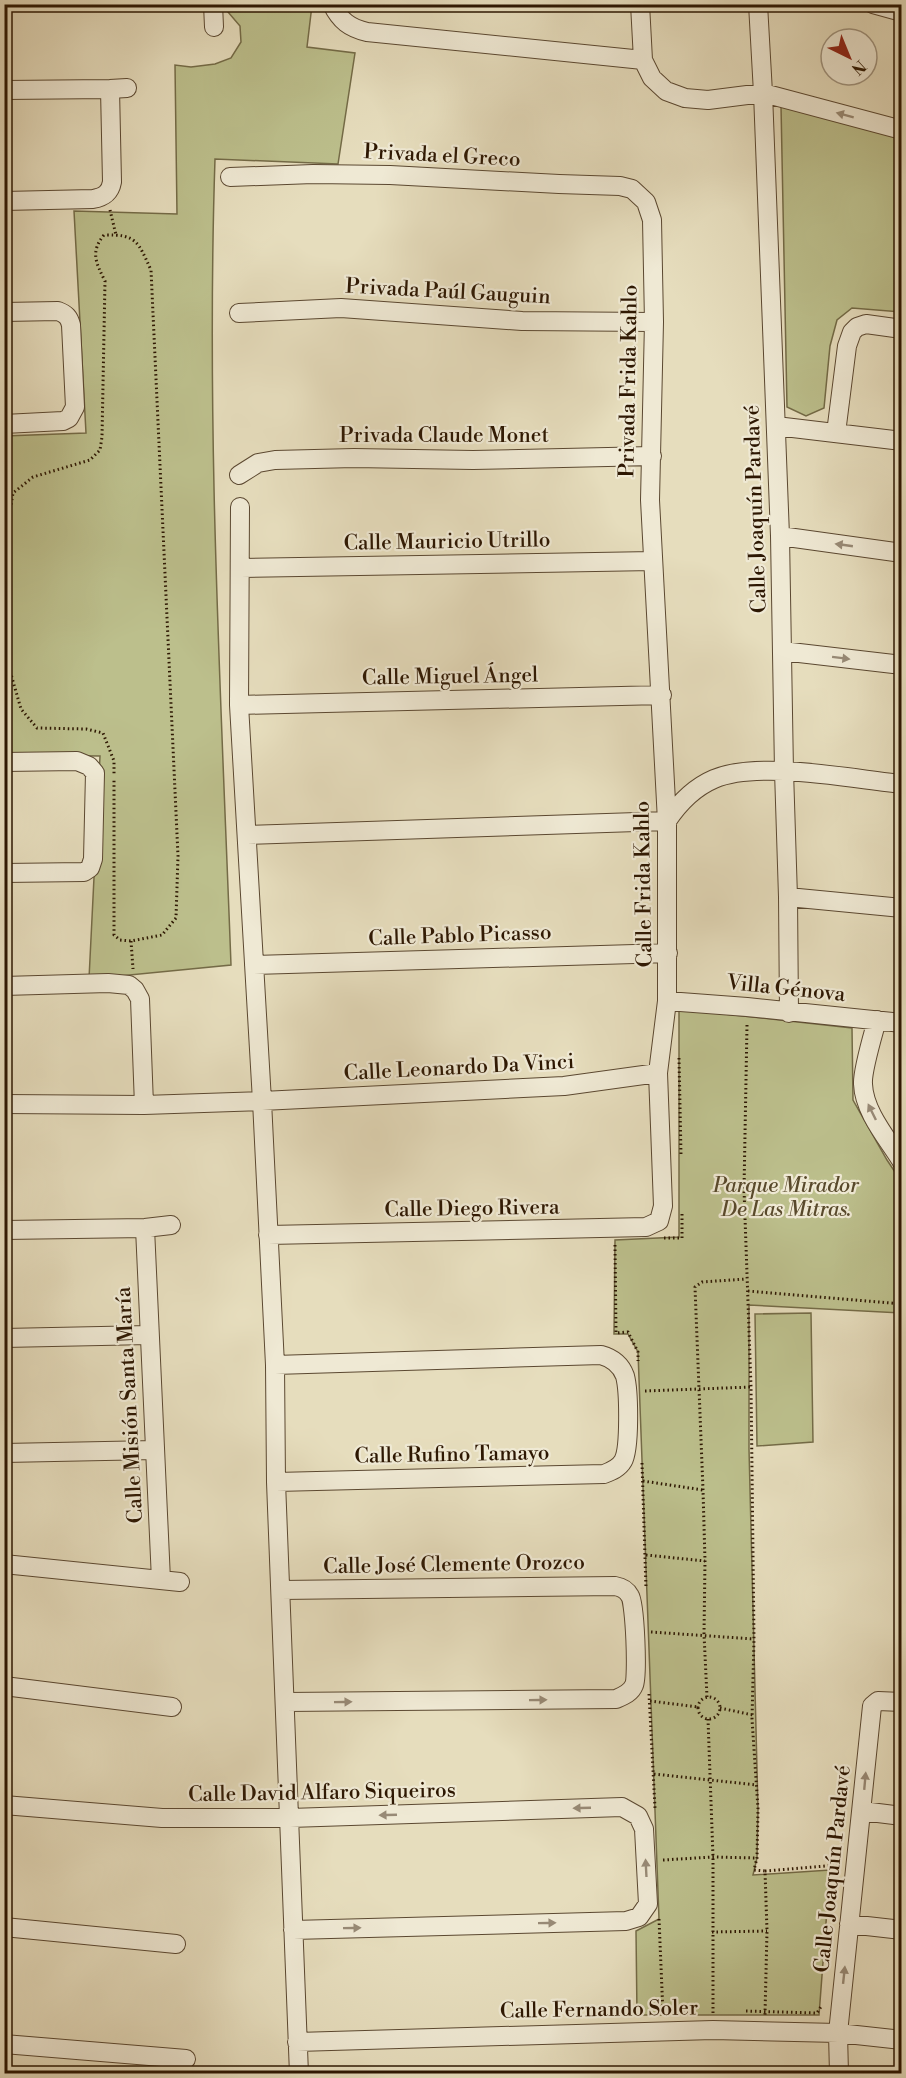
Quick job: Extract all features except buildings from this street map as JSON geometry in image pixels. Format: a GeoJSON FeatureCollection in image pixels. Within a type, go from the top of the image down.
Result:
{"type":"FeatureCollection","features":[{"type":"Feature","properties":{"kind":"street"},"geometry":{"type":"LineString","coordinates":[[213,4],[214,27]]}},
{"type":"Feature","properties":{"kind":"street"},"geometry":{"type":"LineString","coordinates":[[640,4],[643,60],[652,78],[666,91],[685,98],[708,100],[763,93],[902,130]]}},
{"type":"Feature","properties":{"kind":"street","name":"Calle Joaquín Pardavé"},"geometry":{"type":"LineString","coordinates":[[758,4],[780,536],[789,1013]]}},
{"type":"Feature","properties":{"kind":"street"},"geometry":{"type":"LineString","coordinates":[[873,4],[902,12]]}},
{"type":"Feature","properties":{"kind":"street"},"geometry":{"type":"LineString","coordinates":[[334,9],[345,23],[354,29],[368,32],[643,60]]}},
{"type":"Feature","properties":{"kind":"street"},"geometry":{"type":"LineString","coordinates":[[4,90],[118,89],[112,182],[111,189],[104,196],[4,201]]}},
{"type":"Feature","properties":{"kind":"street","name":"Privada el Greco"},"geometry":{"type":"LineString","coordinates":[[230,177],[313,174],[390,175],[620,186],[632,189],[646,202]]}},
{"type":"Feature","properties":{"kind":"street","name":"Privada Frida Kahlo"},"geometry":{"type":"LineString","coordinates":[[646,202],[652,220],[654,322],[650,500],[653,561]]}},
{"type":"Feature","properties":{"kind":"street","name":"Privada Paúl Gauguin"},"geometry":{"type":"LineString","coordinates":[[239,313],[341,308],[522,321],[654,322]]}},
{"type":"Feature","properties":{"kind":"street"},"geometry":{"type":"LineString","coordinates":[[4,312],[58,311],[69,318],[75,407],[69,418],[63,422],[4,424]]}},
{"type":"Feature","properties":{"kind":"street"},"geometry":{"type":"LineString","coordinates":[[836,433],[847,346],[852,332],[857,327],[866,324],[902,329]]}},
{"type":"Feature","properties":{"kind":"street"},"geometry":{"type":"LineString","coordinates":[[776,426],[902,441]]}},
{"type":"Feature","properties":{"kind":"street","name":"Privada Claude Monet"},"geometry":{"type":"LineString","coordinates":[[239,475],[258,463],[275,460],[354,458],[473,460],[651,456]]}},
{"type":"Feature","properties":{"kind":"street"},"geometry":{"type":"LineString","coordinates":[[240,507],[239,705],[275,1365],[276,1482],[299,2073]]}},
{"type":"Feature","properties":{"kind":"street"},"geometry":{"type":"LineString","coordinates":[[780,536],[902,553]]}},
{"type":"Feature","properties":{"kind":"street","name":"Calle Mauricio Utrillo"},"geometry":{"type":"LineString","coordinates":[[241,568],[653,561]]}},
{"type":"Feature","properties":{"kind":"street","name":"Calle Frida Kahlo"},"geometry":{"type":"LineString","coordinates":[[653,561],[667,821],[667,1001],[658,1073],[672,1205]]}},
{"type":"Feature","properties":{"kind":"street"},"geometry":{"type":"LineString","coordinates":[[782,651],[902,665]]}},
{"type":"Feature","properties":{"kind":"street","name":"Calle Miguel Ángel"},"geometry":{"type":"LineString","coordinates":[[239,705],[662,695]]}},
{"type":"Feature","properties":{"kind":"street"},"geometry":{"type":"LineString","coordinates":[[4,762],[77,761],[89,766],[95,773],[93,859],[90,868],[84,872],[4,873]]}},
{"type":"Feature","properties":{"kind":"street"},"geometry":{"type":"LineString","coordinates":[[247,836],[667,821],[689,794],[713,779],[735,772],[784,771],[902,784]]}},
{"type":"Feature","properties":{"kind":"street"},"geometry":{"type":"LineString","coordinates":[[788,897],[902,908]]}},
{"type":"Feature","properties":{"kind":"street","name":"Calle Pablo Picasso"},"geometry":{"type":"LineString","coordinates":[[254,965],[668,953]]}},
{"type":"Feature","properties":{"kind":"street"},"geometry":{"type":"LineString","coordinates":[[4,986],[108,983],[129,985],[135,990],[140,999],[144,1105]]}},
{"type":"Feature","properties":{"kind":"street","name":"Villa Génova"},"geometry":{"type":"LineString","coordinates":[[667,1001],[902,1023]]}},
{"type":"Feature","properties":{"kind":"street"},"geometry":{"type":"LineString","coordinates":[[877,1020],[862,1083],[870,1109],[894,1138],[902,1162]]}},
{"type":"Feature","properties":{"kind":"street","name":"Calle Leonardo Da Vinci"},"geometry":{"type":"LineString","coordinates":[[4,1104],[144,1105],[262,1101],[564,1086],[658,1073]]}},
{"type":"Feature","properties":{"kind":"street","name":"Calle Diego Rivera"},"geometry":{"type":"LineString","coordinates":[[268,1235],[646,1227],[659,1221],[672,1205]]}},
{"type":"Feature","properties":{"kind":"street"},"geometry":{"type":"LineString","coordinates":[[4,1230],[145,1228],[171,1225]]}},
{"type":"Feature","properties":{"kind":"street","name":"Calle Misión Santa María"},"geometry":{"type":"LineString","coordinates":[[145,1228],[161,1580]]}},
{"type":"Feature","properties":{"kind":"street"},"geometry":{"type":"LineString","coordinates":[[4,1338],[149,1335]]}},
{"type":"Feature","properties":{"kind":"street","name":"Calle Rufino Tamayo"},"geometry":{"type":"LineString","coordinates":[[275,1365],[601,1355],[614,1361],[624,1375],[627,1396],[627,1451],[623,1461],[613,1471],[604,1474],[276,1482]]}},
{"type":"Feature","properties":{"kind":"street"},"geometry":{"type":"LineString","coordinates":[[4,1453],[155,1450]]}},
{"type":"Feature","properties":{"kind":"street"},"geometry":{"type":"LineString","coordinates":[[4,1564],[180,1582]]}},
{"type":"Feature","properties":{"kind":"street","name":"Calle José Clemente Orozco"},"geometry":{"type":"LineString","coordinates":[[281,1590],[615,1586],[622,1588],[634,1604],[636,1679],[630,1692],[616,1699],[285,1702]]}},
{"type":"Feature","properties":{"kind":"street"},"geometry":{"type":"LineString","coordinates":[[4,1686],[172,1707]]}},
{"type":"Feature","properties":{"kind":"street","name":"Calle Joaquín Pardavé"},"geometry":{"type":"LineString","coordinates":[[839,2073],[838,2033],[872,1706],[878,1701],[902,1702]]}},
{"type":"Feature","properties":{"kind":"street","name":"Calle David Alfaro Siqueiros"},"geometry":{"type":"LineString","coordinates":[[4,1805],[162,1818],[290,1818],[622,1807],[638,1816],[644,1829],[648,1904],[639,1917],[626,1921],[293,1930]]}},
{"type":"Feature","properties":{"kind":"street"},"geometry":{"type":"LineString","coordinates":[[862,1811],[902,1816]]}},
{"type":"Feature","properties":{"kind":"street"},"geometry":{"type":"LineString","coordinates":[[849,1924],[902,1930]]}},
{"type":"Feature","properties":{"kind":"street"},"geometry":{"type":"LineString","coordinates":[[4,1927],[176,1944]]}},
{"type":"Feature","properties":{"kind":"street","name":"Calle Fernando Soler"},"geometry":{"type":"LineString","coordinates":[[297,2042],[713,2021],[765,2031],[838,2033],[902,2040]]}},
{"type":"Feature","properties":{"kind":"street"},"geometry":{"type":"LineString","coordinates":[[4,2044],[186,2059]]}},
{"type":"Feature","properties":{"kind":"path"},"geometry":{"type":"LineString","coordinates":[[104,196],[116,234]]}},
{"type":"Feature","properties":{"kind":"path"},"geometry":{"type":"LineString","coordinates":[[4,549],[13,493],[33,477],[90,460],[100,450],[105,281],[96,263],[96,244],[104,235],[123,234],[139,244],[151,270],[178,856],[176,918],[162,935],[131,941],[120,940],[114,935],[114,761],[103,733],[86,729],[37,728],[21,709],[4,650]]}},
{"type":"Feature","properties":{"kind":"path"},"geometry":{"type":"LineString","coordinates":[[131,941],[135,990]]}},
{"type":"Feature","properties":{"kind":"path"},"geometry":{"type":"LineString","coordinates":[[747,1017],[744,1189],[751,1387],[753,1714],[757,1785],[757,1858],[754,1870],[838,1865]]}},
{"type":"Feature","properties":{"kind":"path"},"geometry":{"type":"LineString","coordinates":[[679,1055],[681,1158]]}},
{"type":"Feature","properties":{"kind":"path"},"geometry":{"type":"LineString","coordinates":[[657,1239],[682,1238],[672,1205]]}},
{"type":"Feature","properties":{"kind":"path"},"geometry":{"type":"LineString","coordinates":[[707,1697],[703,1490],[695,1287],[702,1281],[747,1279]]}},
{"type":"Feature","properties":{"kind":"path"},"geometry":{"type":"LineString","coordinates":[[747,1291],[902,1304]]}},
{"type":"Feature","properties":{"kind":"path"},"geometry":{"type":"LineString","coordinates":[[639,1391],[751,1387]]}},
{"type":"Feature","properties":{"kind":"path"},"geometry":{"type":"LineString","coordinates":[[643,1481],[703,1490]]}},
{"type":"Feature","properties":{"kind":"path"},"geometry":{"type":"LineString","coordinates":[[646,1555],[705,1561]]}},
{"type":"Feature","properties":{"kind":"path"},"geometry":{"type":"LineString","coordinates":[[647,1631],[754,1639]]}},
{"type":"Feature","properties":{"kind":"path"},"geometry":{"type":"LineString","coordinates":[[708,1719],[701,1716],[698,1707],[701,1700],[707,1697],[715,1698],[720,1708]]}},
{"type":"Feature","properties":{"kind":"path"},"geometry":{"type":"LineString","coordinates":[[650,1701],[698,1707]]}},
{"type":"Feature","properties":{"kind":"path"},"geometry":{"type":"LineString","coordinates":[[720,1708],[753,1714]]}},
{"type":"Feature","properties":{"kind":"path"},"geometry":{"type":"LineString","coordinates":[[708,1719],[717,1714],[720,1708]]}},
{"type":"Feature","properties":{"kind":"path"},"geometry":{"type":"LineString","coordinates":[[708,1719],[713,1857],[713,2021]]}},
{"type":"Feature","properties":{"kind":"path"},"geometry":{"type":"LineString","coordinates":[[653,1774],[757,1785]]}},
{"type":"Feature","properties":{"kind":"path"},"geometry":{"type":"LineString","coordinates":[[656,1860],[713,1857],[757,1858]]}},
{"type":"Feature","properties":{"kind":"path"},"geometry":{"type":"LineString","coordinates":[[765,1870],[767,1931],[765,2031]]}},
{"type":"Feature","properties":{"kind":"path"},"geometry":{"type":"LineString","coordinates":[[712,1932],[767,1931]]}},
{"type":"Feature","properties":{"kind":"path"},"geometry":{"type":"LineString","coordinates":[[744,2011],[817,2013],[823,2004]]}},
{"type":"Feature","properties":{"kind":"path"},"geometry":{"type":"LineString","coordinates":[[662,2010],[693,2011]]}},
{"type":"Feature","properties":{"kind":"path"},"geometry":{"type":"LineString","coordinates":[[703,2012],[713,2021]]}},
{"type":"Feature","properties":{"kind":"green space"},"geometry":{"type":"Polygon","coordinates":[[[222,5],[312,5],[307,47],[355,53],[338,164],[215,159],[213,461],[231,965],[89,979],[100,756],[5,755],[4,436],[86,433],[74,211],[177,214],[175,65],[191,67],[215,64],[231,58],[241,42],[240,26],[222,5]]]}},
{"type":"Feature","properties":{"kind":"green space"},"geometry":{"type":"Polygon","coordinates":[[[781,106],[901,138],[901,312],[852,308],[837,320],[830,346],[824,408],[806,416],[787,407],[781,106]]]}},
{"type":"Feature","properties":{"kind":"green space","name":"Parque Mirador De Las Mitras."},"geometry":{"type":"Polygon","coordinates":[[[679,1009],[852,1028],[853,1100],[901,1181],[901,1313],[749,1305],[749,1449],[758,1809],[757,1858],[753,1875],[830,1870],[819,2015],[637,2015],[636,1931],[659,1919],[638,1352],[628,1334],[614,1334],[615,1240],[679,1237],[679,1009]]]}},
{"type":"Feature","properties":{"kind":"green space"},"geometry":{"type":"Polygon","coordinates":[[[811,1313],[813,1442],[757,1446],[755,1314],[811,1313]]]}}]}
